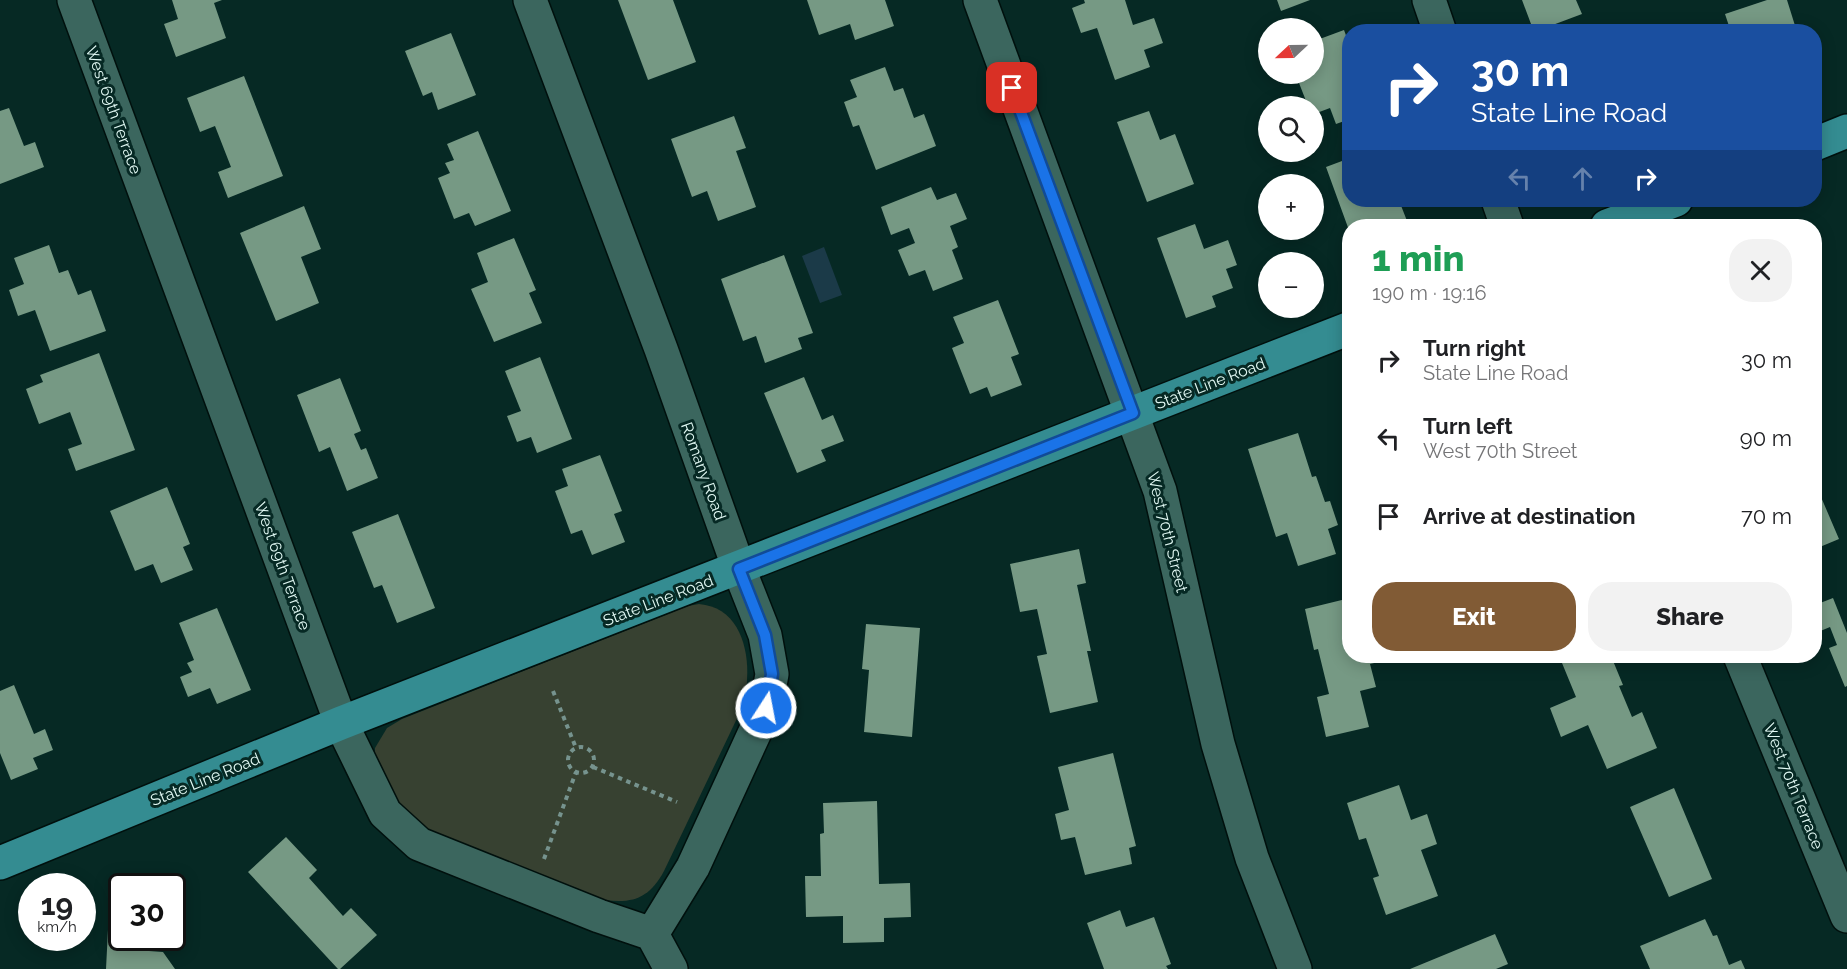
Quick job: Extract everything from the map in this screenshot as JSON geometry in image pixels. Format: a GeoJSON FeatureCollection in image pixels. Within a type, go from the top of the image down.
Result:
{"type":"FeatureCollection","features":[{"type":"Feature","properties":{"kind":"main road"},"geometry":{"type":"LineString","coordinates":[[1822,141],[1847,131]]}},
{"type":"Feature","properties":{"kind":"main road"},"geometry":{"type":"LineString","coordinates":[[1626,219],[1657,207]]}},
{"type":"Feature","properties":{"kind":"main road","name":"State Line Road"},"geometry":{"type":"LineString","coordinates":[[0,863],[341,723],[1342,331]]}},
{"type":"Feature","properties":{"kind":"street","name":"West 69th Terrace"},"geometry":{"type":"LineString","coordinates":[[74,0],[341,723],[385,813],[419,844],[599,916],[652,934]]}},
{"type":"Feature","properties":{"kind":"street","name":"Romany Road"},"geometry":{"type":"LineString","coordinates":[[530,0],[765,635],[772,674],[766,708],[693,867],[652,934]]}},
{"type":"Feature","properties":{"kind":"street","name":"West 70th Street"},"geometry":{"type":"LineString","coordinates":[[980,0],[1160,491],[1221,755],[1252,858],[1295,969]]}},
{"type":"Feature","properties":{"kind":"street"},"geometry":{"type":"LineString","coordinates":[[1429,0],[1437,24]]}},
{"type":"Feature","properties":{"kind":"street","name":"West 70th Terrace"},"geometry":{"type":"LineString","coordinates":[[1743,663],[1847,916]]}},
{"type":"Feature","properties":{"kind":"street"},"geometry":{"type":"LineString","coordinates":[[652,934],[671,969]]}},
{"type":"Feature","properties":{"kind":"path"},"geometry":{"type":"LineString","coordinates":[[553,691],[576,748]]}},
{"type":"Feature","properties":{"kind":"path"},"geometry":{"type":"LineString","coordinates":[[583,747],[591,751],[595,759],[593,767],[587,772],[576,772],[571,769],[568,761],[571,752],[576,748],[583,747]]}},
{"type":"Feature","properties":{"kind":"path"},"geometry":{"type":"LineString","coordinates":[[593,767],[677,802]]}},
{"type":"Feature","properties":{"kind":"path"},"geometry":{"type":"LineString","coordinates":[[541,866],[576,772]]}},
{"type":"Feature","properties":{"kind":"green space"},"geometry":{"type":"Polygon","coordinates":[[[699,604],[715,608],[728,617],[737,629],[747,659],[746,693],[742,708],[664,871],[647,893],[624,901],[605,900],[425,831],[401,815],[375,765],[375,748],[387,728],[402,719],[688,606],[699,604]]]}},
{"type":"Feature","properties":{"kind":"water"},"geometry":{"type":"Polygon","coordinates":[[[824,247],[842,295],[820,303],[802,256],[824,247]]]}},
{"type":"Feature","properties":{"kind":"building"},"geometry":{"type":"Polygon","coordinates":[[[172,0],[222,0],[214,3],[226,38],[176,57],[164,24],[178,19],[172,0]]]}},
{"type":"Feature","properties":{"kind":"building"},"geometry":{"type":"Polygon","coordinates":[[[618,0],[673,0],[696,62],[648,80],[618,0]]]}},
{"type":"Feature","properties":{"kind":"building"},"geometry":{"type":"Polygon","coordinates":[[[807,0],[885,0],[894,26],[855,40],[850,24],[819,35],[807,0]]]}},
{"type":"Feature","properties":{"kind":"building"},"geometry":{"type":"Polygon","coordinates":[[[1084,0],[1125,0],[1133,25],[1154,18],[1163,43],[1144,50],[1150,67],[1115,80],[1097,28],[1081,33],[1072,8],[1085,3],[1084,0]]]}},
{"type":"Feature","properties":{"kind":"building"},"geometry":{"type":"Polygon","coordinates":[[[1277,0],[1310,0],[1281,11],[1277,0]]]}},
{"type":"Feature","properties":{"kind":"building"},"geometry":{"type":"Polygon","coordinates":[[[1522,0],[1576,0],[1582,14],[1555,24],[1531,24],[1522,0]]]}},
{"type":"Feature","properties":{"kind":"building"},"geometry":{"type":"Polygon","coordinates":[[[1767,0],[1787,0],[1794,24],[1728,24],[1725,14],[1767,0]]]}},
{"type":"Feature","properties":{"kind":"building"},"geometry":{"type":"Polygon","coordinates":[[[1342,31],[1342,122],[1336,124],[1330,108],[1324,110],[1324,96],[1304,96],[1299,84],[1324,84],[1324,37],[1342,31]]]}},
{"type":"Feature","properties":{"kind":"building"},"geometry":{"type":"Polygon","coordinates":[[[451,33],[476,95],[438,110],[432,92],[423,96],[405,51],[451,33]]]}},
{"type":"Feature","properties":{"kind":"building"},"geometry":{"type":"Polygon","coordinates":[[[885,67],[894,91],[903,88],[914,118],[924,114],[936,146],[876,170],[859,125],[853,127],[844,102],[857,97],[850,80],[885,67]]]}},
{"type":"Feature","properties":{"kind":"building"},"geometry":{"type":"Polygon","coordinates":[[[244,76],[283,176],[228,198],[218,172],[231,167],[215,126],[200,132],[187,98],[244,76]]]}},
{"type":"Feature","properties":{"kind":"building"},"geometry":{"type":"Polygon","coordinates":[[[9,108],[24,146],[35,142],[44,167],[0,184],[0,111],[9,108]]]}},
{"type":"Feature","properties":{"kind":"building"},"geometry":{"type":"Polygon","coordinates":[[[1149,111],[1160,140],[1175,134],[1194,184],[1147,202],[1117,122],[1149,111]]]}},
{"type":"Feature","properties":{"kind":"building"},"geometry":{"type":"Polygon","coordinates":[[[734,116],[746,148],[736,151],[756,207],[718,221],[707,191],[692,197],[671,139],[734,116]]]}},
{"type":"Feature","properties":{"kind":"building"},"geometry":{"type":"Polygon","coordinates":[[[478,131],[511,211],[475,226],[469,213],[454,219],[438,178],[450,173],[445,163],[454,160],[447,144],[478,131]]]}},
{"type":"Feature","properties":{"kind":"building"},"geometry":{"type":"Polygon","coordinates":[[[1342,161],[1342,207],[1402,207],[1406,219],[1345,219],[1326,167],[1342,161]]]}},
{"type":"Feature","properties":{"kind":"building"},"geometry":{"type":"Polygon","coordinates":[[[931,187],[937,200],[956,193],[967,219],[950,226],[958,247],[952,250],[963,279],[933,291],[925,270],[909,276],[898,250],[915,243],[909,228],[891,235],[881,207],[931,187]]]}},
{"type":"Feature","properties":{"kind":"building"},"geometry":{"type":"Polygon","coordinates":[[[304,206],[321,249],[301,257],[319,303],[276,321],[240,233],[304,206]]]}},
{"type":"Feature","properties":{"kind":"building"},"geometry":{"type":"Polygon","coordinates":[[[1195,224],[1204,249],[1228,240],[1237,265],[1226,269],[1233,288],[1212,296],[1216,307],[1186,318],[1157,238],[1195,224]]]}},
{"type":"Feature","properties":{"kind":"building"},"geometry":{"type":"Polygon","coordinates":[[[514,238],[536,290],[529,293],[542,323],[494,342],[471,289],[488,282],[477,253],[514,238]]]}},
{"type":"Feature","properties":{"kind":"building"},"geometry":{"type":"Polygon","coordinates":[[[49,245],[59,273],[68,270],[78,295],[91,290],[106,331],[50,351],[35,310],[18,316],[9,290],[24,284],[14,258],[49,245]]]}},
{"type":"Feature","properties":{"kind":"building"},"geometry":{"type":"Polygon","coordinates":[[[784,255],[813,333],[798,338],[802,349],[765,363],[756,336],[743,341],[721,279],[784,255]]]}},
{"type":"Feature","properties":{"kind":"building"},"geometry":{"type":"Polygon","coordinates":[[[998,300],[1019,354],[1011,357],[1022,385],[991,397],[987,387],[970,394],[952,348],[964,343],[953,317],[998,300]]]}},
{"type":"Feature","properties":{"kind":"building"},"geometry":{"type":"Polygon","coordinates":[[[99,353],[135,450],[76,471],[68,449],[82,444],[70,412],[39,424],[26,389],[43,382],[40,375],[99,353]]]}},
{"type":"Feature","properties":{"kind":"building"},"geometry":{"type":"Polygon","coordinates":[[[540,357],[572,439],[537,453],[531,437],[517,442],[507,416],[521,411],[505,371],[540,357]]]}},
{"type":"Feature","properties":{"kind":"building"},"geometry":{"type":"Polygon","coordinates":[[[804,377],[822,420],[833,415],[844,441],[821,450],[826,461],[797,473],[764,393],[804,377]]]}},
{"type":"Feature","properties":{"kind":"building"},"geometry":{"type":"Polygon","coordinates":[[[340,378],[361,431],[354,434],[361,450],[366,448],[378,478],[347,491],[330,447],[319,452],[297,395],[340,378]]]}},
{"type":"Feature","properties":{"kind":"building"},"geometry":{"type":"Polygon","coordinates":[[[1298,433],[1312,477],[1316,476],[1325,502],[1330,501],[1338,525],[1328,529],[1336,554],[1298,566],[1287,533],[1276,537],[1248,449],[1298,433]]]}},
{"type":"Feature","properties":{"kind":"building"},"geometry":{"type":"Polygon","coordinates":[[[600,455],[622,511],[614,514],[625,542],[592,555],[582,530],[571,534],[555,491],[568,486],[562,469],[600,455]]]}},
{"type":"Feature","properties":{"kind":"building"},"geometry":{"type":"Polygon","coordinates":[[[167,487],[190,544],[183,547],[193,570],[161,583],[153,564],[135,571],[110,511],[167,487]]]}},
{"type":"Feature","properties":{"kind":"building"},"geometry":{"type":"Polygon","coordinates":[[[1822,499],[1839,539],[1822,546],[1822,499]]]}},
{"type":"Feature","properties":{"kind":"building"},"geometry":{"type":"Polygon","coordinates":[[[398,514],[435,608],[397,623],[382,585],[374,588],[352,532],[398,514]]]}},
{"type":"Feature","properties":{"kind":"building"},"geometry":{"type":"Polygon","coordinates":[[[1079,549],[1086,583],[1077,585],[1091,651],[1087,651],[1098,702],[1050,713],[1037,656],[1047,654],[1037,609],[1020,612],[1010,564],[1079,549]]]}},
{"type":"Feature","properties":{"kind":"building"},"geometry":{"type":"Polygon","coordinates":[[[1833,598],[1847,633],[1847,686],[1845,687],[1829,648],[1837,645],[1830,627],[1822,630],[1822,602],[1833,598]]]}},
{"type":"Feature","properties":{"kind":"building"},"geometry":{"type":"Polygon","coordinates":[[[1342,600],[1342,663],[1374,663],[1370,664],[1376,687],[1360,691],[1369,727],[1326,737],[1317,697],[1329,694],[1318,649],[1314,650],[1305,609],[1342,600]]]}},
{"type":"Feature","properties":{"kind":"building"},"geometry":{"type":"Polygon","coordinates":[[[217,608],[251,690],[217,704],[210,688],[188,697],[180,677],[192,672],[187,663],[194,660],[179,623],[217,608]]]}},
{"type":"Feature","properties":{"kind":"building"},"geometry":{"type":"Polygon","coordinates":[[[866,624],[920,628],[912,737],[864,732],[869,670],[862,669],[866,624]]]}},
{"type":"Feature","properties":{"kind":"building"},"geometry":{"type":"Polygon","coordinates":[[[1562,663],[1614,663],[1623,685],[1619,686],[1632,717],[1642,712],[1657,748],[1607,769],[1588,725],[1561,737],[1550,708],[1576,697],[1562,663]]]}},
{"type":"Feature","properties":{"kind":"building"},"geometry":{"type":"Polygon","coordinates":[[[14,685],[34,734],[45,729],[53,750],[33,758],[38,769],[11,780],[0,753],[0,691],[14,685]]]}},
{"type":"Feature","properties":{"kind":"building"},"geometry":{"type":"Polygon","coordinates":[[[1113,753],[1136,846],[1129,848],[1132,864],[1085,875],[1075,837],[1061,840],[1055,814],[1069,810],[1058,767],[1113,753]]]}},
{"type":"Feature","properties":{"kind":"building"},"geometry":{"type":"Polygon","coordinates":[[[1399,785],[1411,820],[1427,814],[1437,844],[1421,850],[1438,896],[1386,915],[1373,878],[1379,876],[1366,838],[1359,840],[1347,803],[1399,785]]]}},
{"type":"Feature","properties":{"kind":"building"},"geometry":{"type":"Polygon","coordinates":[[[1674,788],[1712,879],[1669,897],[1630,807],[1674,788]]]}},
{"type":"Feature","properties":{"kind":"building"},"geometry":{"type":"Polygon","coordinates":[[[877,801],[879,884],[910,883],[911,917],[884,918],[884,942],[843,943],[843,916],[806,917],[805,876],[821,876],[820,834],[824,833],[823,803],[877,801]]]}},
{"type":"Feature","properties":{"kind":"building"},"geometry":{"type":"Polygon","coordinates":[[[286,837],[317,870],[309,878],[343,916],[351,908],[377,935],[340,969],[248,872],[286,837]]]}},
{"type":"Feature","properties":{"kind":"building"},"geometry":{"type":"Polygon","coordinates":[[[1120,910],[1126,927],[1154,917],[1171,964],[1166,966],[1168,969],[1104,969],[1087,923],[1120,910]]]}},
{"type":"Feature","properties":{"kind":"building"},"geometry":{"type":"Polygon","coordinates":[[[1705,919],[1713,936],[1717,935],[1729,965],[1741,960],[1745,969],[1650,969],[1640,946],[1705,919]]]}},
{"type":"Feature","properties":{"kind":"building"},"geometry":{"type":"Polygon","coordinates":[[[108,930],[108,951],[163,952],[175,969],[106,969],[108,930]]]}},
{"type":"Feature","properties":{"kind":"building"},"geometry":{"type":"Polygon","coordinates":[[[1495,934],[1508,964],[1496,969],[1410,969],[1495,934]]]}},
{"type":"Feature","properties":{"kind":"route"},"geometry":{"type":"LineString","coordinates":[[766,708],[772,674],[765,635],[739,569],[1133,413],[1012,88]]}}]}
